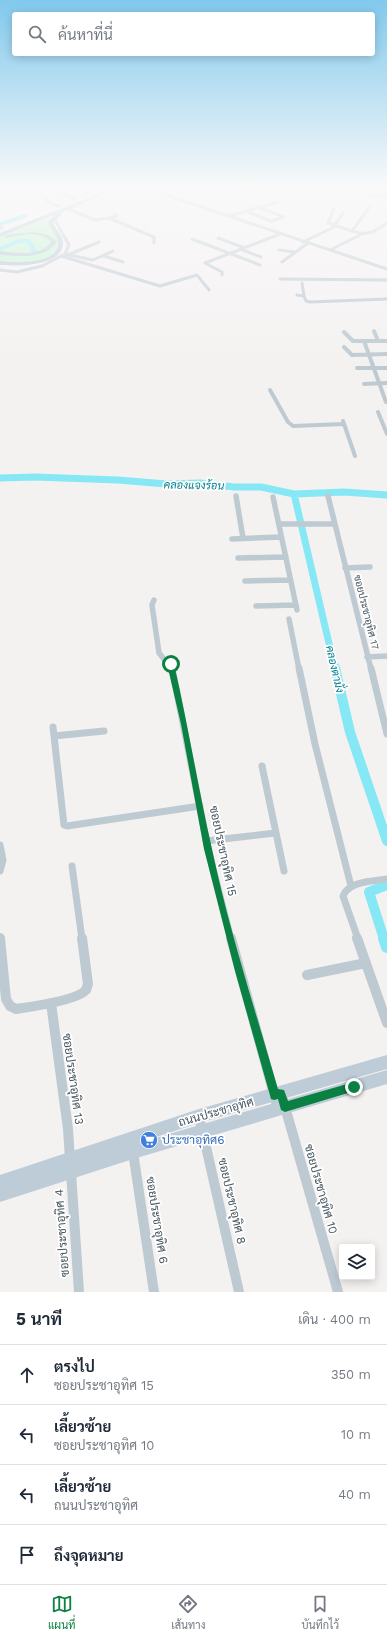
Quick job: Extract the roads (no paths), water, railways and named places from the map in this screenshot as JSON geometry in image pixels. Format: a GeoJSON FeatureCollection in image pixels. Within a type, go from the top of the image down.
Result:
{"type":"FeatureCollection","features":[{"type":"Feature","properties":{"kind":"main road"},"geometry":{"type":"LineString","coordinates":[[0,253],[36,253],[51,246]]}},
{"type":"Feature","properties":{"kind":"main road"},"geometry":{"type":"LineString","coordinates":[[0,264],[19,264],[42,261],[57,253],[60,246]]}},
{"type":"Feature","properties":{"kind":"main road","name":"ถนนประชาอุทิศ"},"geometry":{"type":"LineString","coordinates":[[0,1182],[133,1152],[203,1131],[387,1062]]}},
{"type":"Feature","properties":{"kind":"main road","name":"ถนนประชาอุทิศ"},"geometry":{"type":"LineString","coordinates":[[0,1195],[71,1165],[199,1116],[280,1101],[387,1077]]}},
{"type":"Feature","properties":{"kind":"street"},"geometry":{"type":"LineString","coordinates":[[65,254],[69,246]]}},
{"type":"Feature","properties":{"kind":"street"},"geometry":{"type":"LineString","coordinates":[[70,254],[89,246]]}},
{"type":"Feature","properties":{"kind":"street"},"geometry":{"type":"LineString","coordinates":[[210,246],[260,265]]}},
{"type":"Feature","properties":{"kind":"street"},"geometry":{"type":"LineString","coordinates":[[240,246],[245,248]]}},
{"type":"Feature","properties":{"kind":"street"},"geometry":{"type":"LineString","coordinates":[[222,275],[222,272],[205,263],[249,246]]}},
{"type":"Feature","properties":{"kind":"street"},"geometry":{"type":"LineString","coordinates":[[282,262],[302,246]]}},
{"type":"Feature","properties":{"kind":"street"},"geometry":{"type":"LineString","coordinates":[[321,246],[387,269]]}},
{"type":"Feature","properties":{"kind":"street"},"geometry":{"type":"LineString","coordinates":[[330,250],[337,246]]}},
{"type":"Feature","properties":{"kind":"street"},"geometry":{"type":"LineString","coordinates":[[240,250],[261,257]]}},
{"type":"Feature","properties":{"kind":"street"},"geometry":{"type":"LineString","coordinates":[[279,250],[295,252]]}},
{"type":"Feature","properties":{"kind":"street"},"geometry":{"type":"LineString","coordinates":[[0,270],[26,272],[65,254],[93,260],[113,252]]}},
{"type":"Feature","properties":{"kind":"street"},"geometry":{"type":"LineString","coordinates":[[61,256],[160,286],[197,275],[209,290]]}},
{"type":"Feature","properties":{"kind":"street"},"geometry":{"type":"LineString","coordinates":[[104,256],[123,262]]}},
{"type":"Feature","properties":{"kind":"street"},"geometry":{"type":"LineString","coordinates":[[280,279],[364,280],[366,282],[387,281]]}},
{"type":"Feature","properties":{"kind":"street"},"geometry":{"type":"LineString","coordinates":[[302,284],[304,296],[306,300],[310,302],[387,299]]}},
{"type":"Feature","properties":{"kind":"street"},"geometry":{"type":"LineString","coordinates":[[297,296],[304,296]]}},
{"type":"Feature","properties":{"kind":"street"},"geometry":{"type":"LineString","coordinates":[[374,331],[378,341]]}},
{"type":"Feature","properties":{"kind":"street"},"geometry":{"type":"LineString","coordinates":[[344,332],[353,341],[387,341]]}},
{"type":"Feature","properties":{"kind":"street"},"geometry":{"type":"LineString","coordinates":[[364,341],[386,400]]}},
{"type":"Feature","properties":{"kind":"street"},"geometry":{"type":"LineString","coordinates":[[344,347],[352,355],[387,354]]}},
{"type":"Feature","properties":{"kind":"street"},"geometry":{"type":"LineString","coordinates":[[357,368],[387,368]]}},
{"type":"Feature","properties":{"kind":"street"},"geometry":{"type":"LineString","coordinates":[[364,384],[387,383]]}},
{"type":"Feature","properties":{"kind":"street"},"geometry":{"type":"LineString","coordinates":[[270,390],[288,422],[293,426],[343,422],[355,456]]}},
{"type":"Feature","properties":{"kind":"street"},"geometry":{"type":"LineString","coordinates":[[378,412],[387,434]]}},
{"type":"Feature","properties":{"kind":"street"},"geometry":{"type":"LineString","coordinates":[[236,496],[243,538]]}},
{"type":"Feature","properties":{"kind":"street","name":"ซอยประชาอุทิศ 17"},"geometry":{"type":"LineString","coordinates":[[328,496],[367,656],[384,709],[387,734]]}},
{"type":"Feature","properties":{"kind":"street"},"geometry":{"type":"LineString","coordinates":[[256,606],[296,607],[273,497]]}},
{"type":"Feature","properties":{"kind":"street"},"geometry":{"type":"LineString","coordinates":[[279,524],[335,524]]}},
{"type":"Feature","properties":{"kind":"street"},"geometry":{"type":"LineString","coordinates":[[232,539],[282,537]]}},
{"type":"Feature","properties":{"kind":"street"},"geometry":{"type":"LineString","coordinates":[[238,558],[286,557]]}},
{"type":"Feature","properties":{"kind":"street"},"geometry":{"type":"LineString","coordinates":[[345,568],[370,567]]}},
{"type":"Feature","properties":{"kind":"street"},"geometry":{"type":"LineString","coordinates":[[245,581],[290,580]]}},
{"type":"Feature","properties":{"kind":"street","name":"ซอยประชาอุทิศ 15"},"geometry":{"type":"LineString","coordinates":[[154,600],[152,605],[159,652],[172,666],[206,841],[239,971],[280,1101]]}},
{"type":"Feature","properties":{"kind":"street"},"geometry":{"type":"LineString","coordinates":[[289,619],[316,744],[351,886]]}},
{"type":"Feature","properties":{"kind":"street"},"geometry":{"type":"LineString","coordinates":[[367,656],[387,656]]}},
{"type":"Feature","properties":{"kind":"street"},"geometry":{"type":"LineString","coordinates":[[53,727],[64,825],[68,826],[200,806]]}},
{"type":"Feature","properties":{"kind":"street"},"geometry":{"type":"LineString","coordinates":[[54,736],[104,731]]}},
{"type":"Feature","properties":{"kind":"street"},"geometry":{"type":"LineString","coordinates":[[262,766],[284,871]]}},
{"type":"Feature","properties":{"kind":"street"},"geometry":{"type":"LineString","coordinates":[[206,841],[275,833]]}},
{"type":"Feature","properties":{"kind":"street"},"geometry":{"type":"LineString","coordinates":[[0,845],[3,860],[0,871]]}},
{"type":"Feature","properties":{"kind":"street"},"geometry":{"type":"LineString","coordinates":[[0,938],[8,1004],[12,1009],[50,1004],[81,994],[86,990],[88,984],[72,866]]}},
{"type":"Feature","properties":{"kind":"street"},"geometry":{"type":"LineString","coordinates":[[387,879],[351,886],[345,890],[343,896],[387,1023]]}},
{"type":"Feature","properties":{"kind":"street"},"geometry":{"type":"LineString","coordinates":[[307,975],[366,963]]}},
{"type":"Feature","properties":{"kind":"street","name":"ซอยประชาอุทิศ 13"},"geometry":{"type":"LineString","coordinates":[[50,1004],[66,1113],[71,1165]]}},
{"type":"Feature","properties":{"kind":"street","name":"ซอยประชาอุทิศ 10"},"geometry":{"type":"LineString","coordinates":[[280,1101],[338,1292]]}},
{"type":"Feature","properties":{"kind":"street","name":"ซอยประชาอุทิศ 8"},"geometry":{"type":"LineString","coordinates":[[199,1116],[239,1292]]}},
{"type":"Feature","properties":{"kind":"street","name":"ซอยประชาอุทิศ 6"},"geometry":{"type":"LineString","coordinates":[[133,1152],[154,1292]]}},
{"type":"Feature","properties":{"kind":"street","name":"ซอยประชาอุทิศ 4"},"geometry":{"type":"LineString","coordinates":[[71,1165],[79,1292]]}},
{"type":"Feature","properties":{"kind":"waterway"},"geometry":{"type":"LineString","coordinates":[[0,249],[6,246]]}},
{"type":"Feature","properties":{"kind":"waterway"},"geometry":{"type":"LineString","coordinates":[[32,246],[34,251]]}},
{"type":"Feature","properties":{"kind":"waterway","name":"คลองแจงร้อน"},"geometry":{"type":"LineString","coordinates":[[0,478],[35,477],[118,480],[166,484],[200,483],[234,487],[261,487],[294,494]]}},
{"type":"Feature","properties":{"kind":"waterway","name":"คลองแจงร้อน"},"geometry":{"type":"LineString","coordinates":[[294,494],[344,492],[387,495]]}},
{"type":"Feature","properties":{"kind":"waterway","name":"คลองตามั่ง"},"geometry":{"type":"LineString","coordinates":[[294,494],[335,669]]}},
{"type":"Feature","properties":{"kind":"waterway","name":"คลองตามั่ง"},"geometry":{"type":"LineString","coordinates":[[335,668],[350,732],[387,841]]}},
{"type":"Feature","properties":{"kind":"waterway","name":"คลองตามั่ง"},"geometry":{"type":"LineString","coordinates":[[384,939],[369,892],[387,885]]}},
{"type":"Feature","properties":{"kind":"waterway","name":"คลองตามั่ง"},"geometry":{"type":"LineString","coordinates":[[384,938],[387,947]]}},
{"type":"Feature","properties":{"kind":"place","name":"ประชาอุทิศ6"},"geometry":{"type":"Point","coordinates":[149,1140]}}]}
